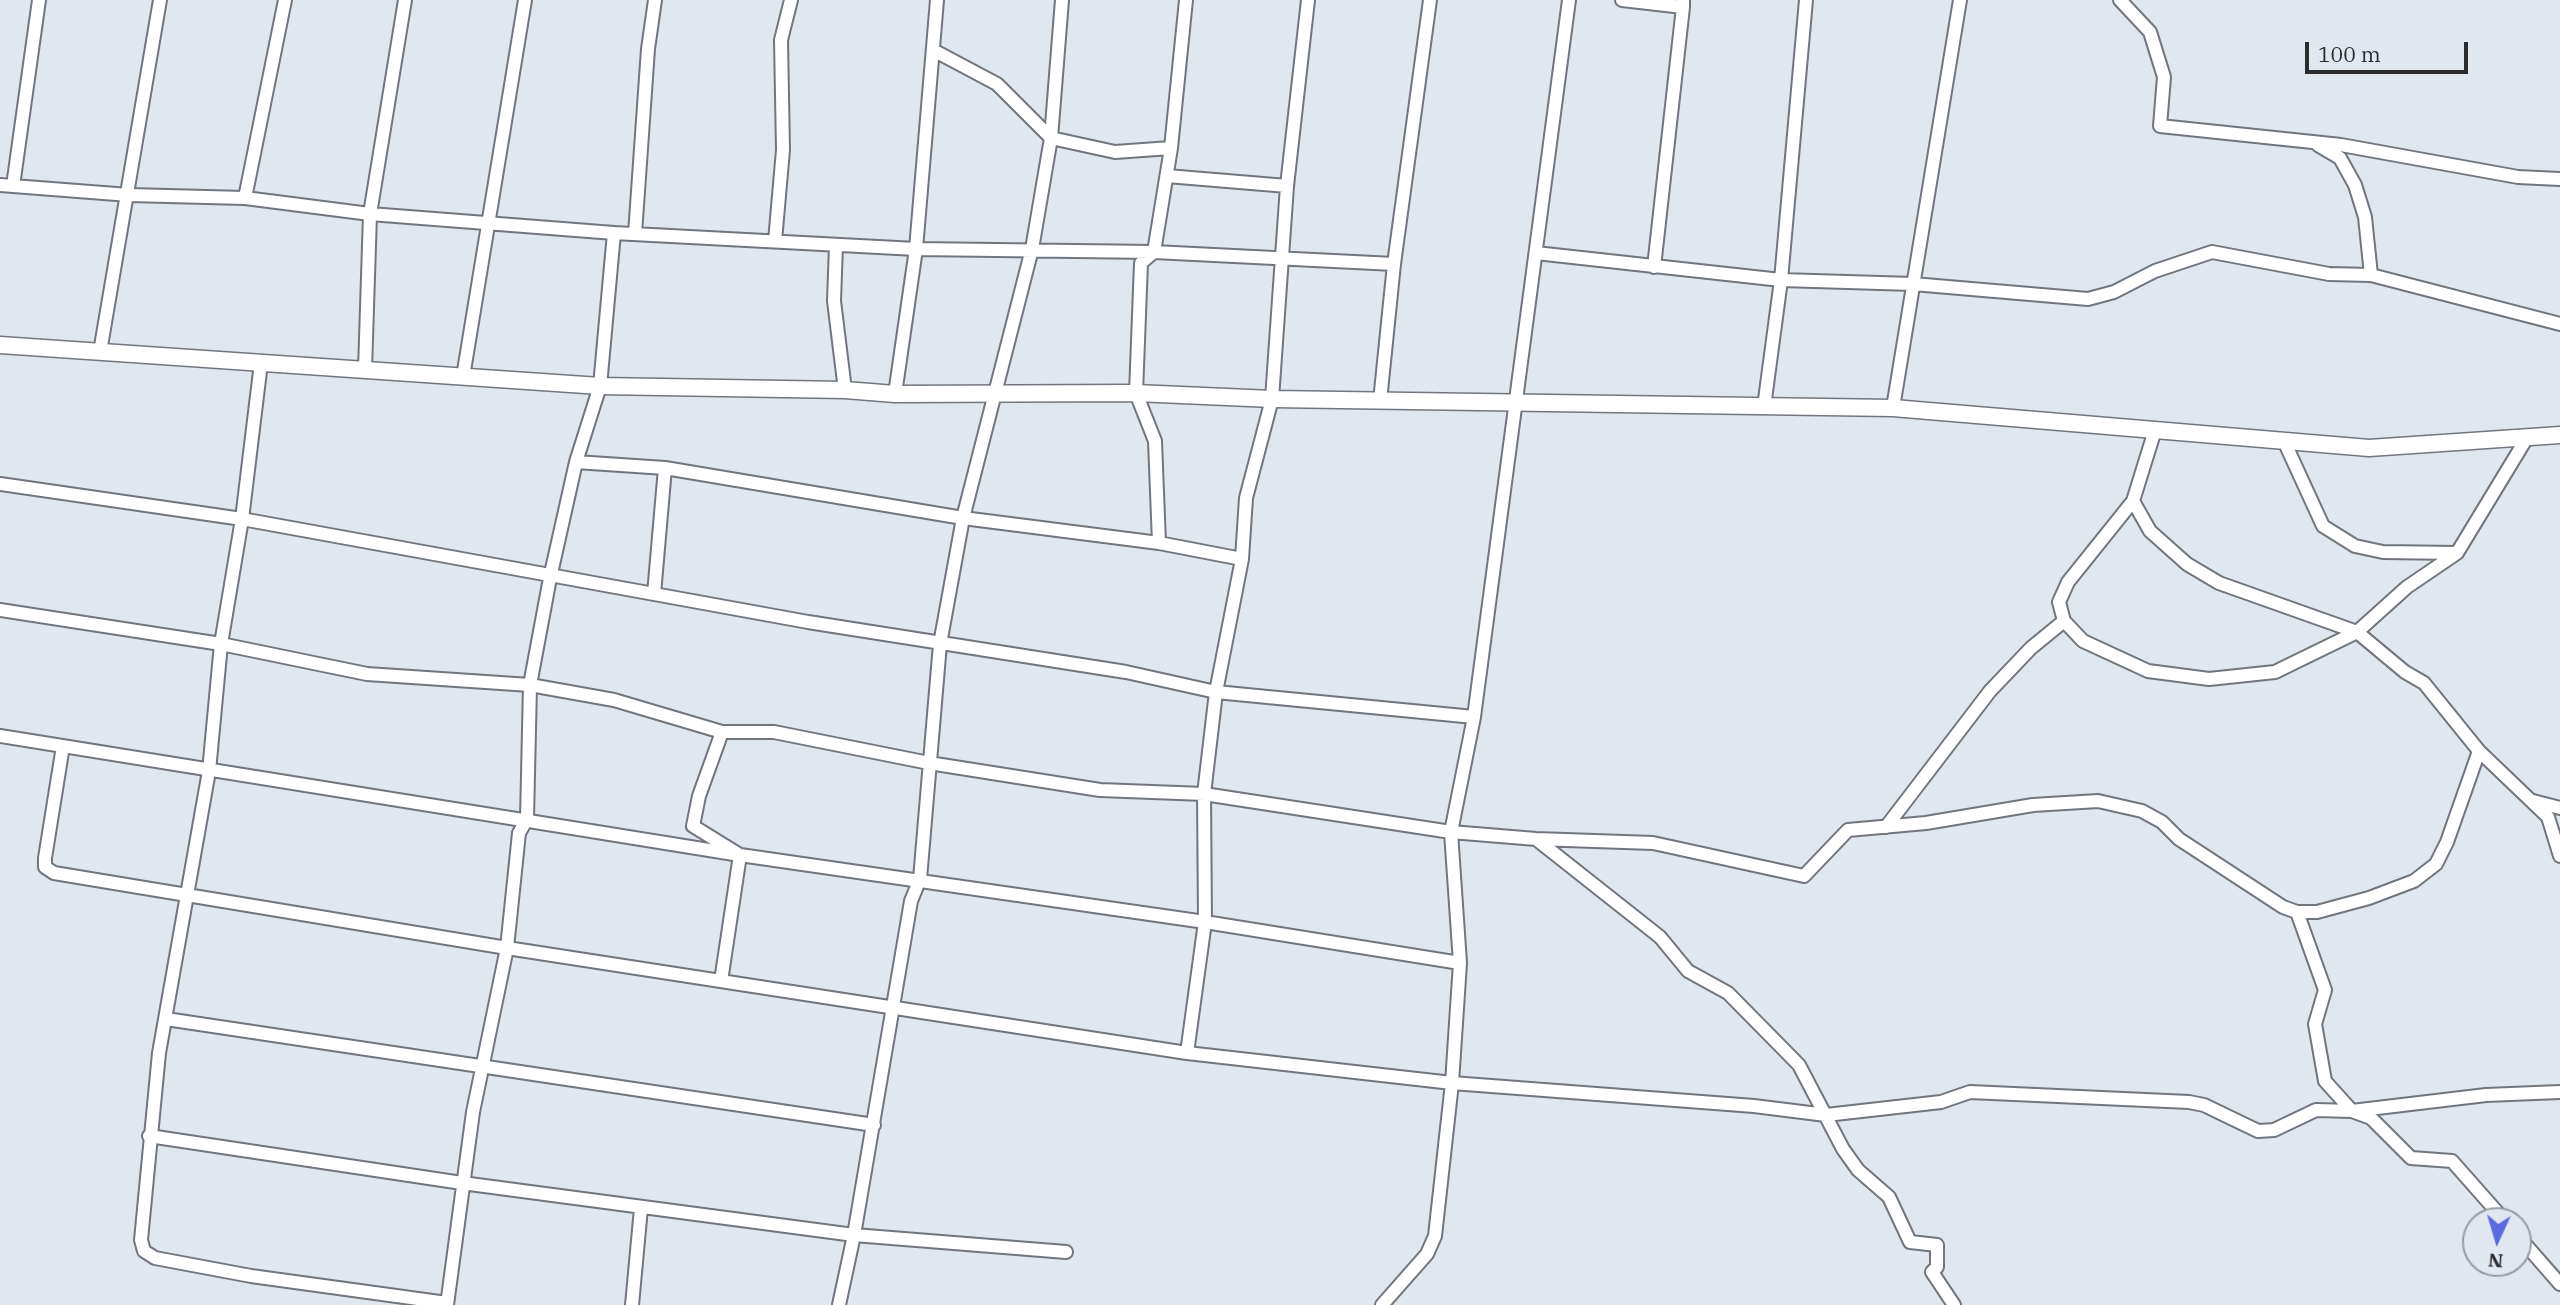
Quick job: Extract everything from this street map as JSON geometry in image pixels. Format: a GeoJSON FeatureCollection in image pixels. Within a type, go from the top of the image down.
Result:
{"type":"FeatureCollection","features":[{"type":"Feature","properties":{"kind":"street"},"geometry":{"type":"LineString","coordinates":[[39,0],[6,186],[129,195],[246,198],[370,214],[614,233],[916,249],[1154,252],[1280,256],[1394,264]]}},
{"type":"Feature","properties":{"kind":"street"},"geometry":{"type":"LineString","coordinates":[[100,352],[129,195],[160,0]]}},
{"type":"Feature","properties":{"kind":"street"},"geometry":{"type":"LineString","coordinates":[[246,198],[285,0]]}},
{"type":"Feature","properties":{"kind":"street"},"geometry":{"type":"LineString","coordinates":[[365,370],[370,214],[405,0]]}},
{"type":"Feature","properties":{"kind":"street"},"geometry":{"type":"LineString","coordinates":[[463,377],[525,0]]}},
{"type":"Feature","properties":{"kind":"street"},"geometry":{"type":"LineString","coordinates":[[635,234],[648,49],[655,0]]}},
{"type":"Feature","properties":{"kind":"street"},"geometry":{"type":"LineString","coordinates":[[775,241],[783,150],[781,40],[791,0]]}},
{"type":"Feature","properties":{"kind":"street"},"geometry":{"type":"LineString","coordinates":[[895,394],[916,249],[937,0]]}},
{"type":"Feature","properties":{"kind":"street"},"geometry":{"type":"LineString","coordinates":[[839,1305],[874,1125],[911,901],[920,879],[940,644],[962,518],[1032,249],[1051,138],[1062,0]]}},
{"type":"Feature","properties":{"kind":"street"},"geometry":{"type":"LineString","coordinates":[[1159,543],[1155,441],[1136,393],[1141,263],[1154,252],[1171,148],[1186,0]]}},
{"type":"Feature","properties":{"kind":"street"},"geometry":{"type":"LineString","coordinates":[[1186,1053],[1205,922],[1204,794],[1216,692],[1242,559],[1246,498],[1272,400],[1280,256],[1308,0]]}},
{"type":"Feature","properties":{"kind":"street"},"geometry":{"type":"LineString","coordinates":[[1380,401],[1394,264],[1430,0]]}},
{"type":"Feature","properties":{"kind":"street"},"geometry":{"type":"LineString","coordinates":[[1382,1305],[1433,1246],[1452,1083],[1460,963],[1451,832],[1474,717],[1569,0]]}},
{"type":"Feature","properties":{"kind":"street"},"geometry":{"type":"LineString","coordinates":[[1622,0],[1683,4],[1654,267]]}},
{"type":"Feature","properties":{"kind":"street"},"geometry":{"type":"LineString","coordinates":[[1765,407],[1781,280],[1806,0]]}},
{"type":"Feature","properties":{"kind":"street"},"geometry":{"type":"LineString","coordinates":[[1893,408],[1960,0]]}},
{"type":"Feature","properties":{"kind":"street"},"geometry":{"type":"LineString","coordinates":[[2120,0],[2150,32],[2164,77],[2160,126],[2389,152],[2518,177],[2560,179]]}},
{"type":"Feature","properties":{"kind":"street"},"geometry":{"type":"LineString","coordinates":[[933,50],[997,84],[1051,138],[1115,152],[1171,148]]}},
{"type":"Feature","properties":{"kind":"street"},"geometry":{"type":"LineString","coordinates":[[2266,138],[2315,143],[2340,158],[2355,185],[2365,216],[2371,275]]}},
{"type":"Feature","properties":{"kind":"street"},"geometry":{"type":"LineString","coordinates":[[1167,176],[1287,186]]}},
{"type":"Feature","properties":{"kind":"street"},"geometry":{"type":"LineString","coordinates":[[261,363],[242,519],[221,644],[209,771],[166,1019],[149,1136],[141,1240],[144,1251],[155,1258],[251,1276],[447,1304],[473,1112],[507,948],[519,833],[527,819],[530,685],[576,462],[600,386],[614,233]]}},
{"type":"Feature","properties":{"kind":"street"},"geometry":{"type":"LineString","coordinates":[[836,245],[834,301],[845,390]]}},
{"type":"Feature","properties":{"kind":"street"},"geometry":{"type":"LineString","coordinates":[[1536,253],[1781,280],[1913,284],[2088,299],[2114,292],[2155,271],[2212,252],[2329,274],[2371,275],[2560,324]]}},
{"type":"Feature","properties":{"kind":"street"},"geometry":{"type":"LineString","coordinates":[[0,345],[600,386],[845,390],[993,396],[1136,393],[1272,400],[1893,408],[2369,448],[2560,435]]}},
{"type":"Feature","properties":{"kind":"street"},"geometry":{"type":"LineString","coordinates":[[2155,430],[2133,501],[2068,583],[2059,602],[2064,621],[2084,641],[2148,671],[2209,679],[2275,672],[2357,632],[2407,587],[2457,553],[2528,436]]}},
{"type":"Feature","properties":{"kind":"street"},"geometry":{"type":"LineString","coordinates":[[2284,441],[2323,526],[2355,545],[2383,552],[2457,553]]}},
{"type":"Feature","properties":{"kind":"street"},"geometry":{"type":"LineString","coordinates":[[576,462],[665,468],[962,518],[1159,543],[1242,559]]}},
{"type":"Feature","properties":{"kind":"street"},"geometry":{"type":"LineString","coordinates":[[654,594],[665,468]]}},
{"type":"Feature","properties":{"kind":"street"},"geometry":{"type":"LineString","coordinates":[[0,484],[242,519],[550,578],[940,644],[1126,672],[1216,692],[1474,717]]}},
{"type":"Feature","properties":{"kind":"street"},"geometry":{"type":"LineString","coordinates":[[2133,501],[2150,531],[2187,564],[2219,583],[2357,632],[2405,673],[2424,683],[2479,751],[2548,817],[2560,856]]}},
{"type":"Feature","properties":{"kind":"street"},"geometry":{"type":"LineString","coordinates":[[0,610],[221,644],[367,674],[530,685],[614,700],[722,732],[774,732],[929,763],[1100,790],[1204,794],[1451,832],[1653,844],[1804,876],[1848,830],[1886,827],[2033,805],[2098,801],[2142,811],[2162,822],[2179,839],[2283,907],[2297,912],[2317,912],[2369,898],[2414,881],[2436,864],[2447,842],[2479,751]]}},
{"type":"Feature","properties":{"kind":"street"},"geometry":{"type":"LineString","coordinates":[[1886,827],[1990,691],[2031,648],[2064,621]]}},
{"type":"Feature","properties":{"kind":"street"},"geometry":{"type":"LineString","coordinates":[[722,732],[699,796],[693,826],[740,855]]}},
{"type":"Feature","properties":{"kind":"street"},"geometry":{"type":"LineString","coordinates":[[0,736],[740,855],[920,879],[1045,901],[1205,922],[1460,963]]}},
{"type":"Feature","properties":{"kind":"street"},"geometry":{"type":"LineString","coordinates":[[64,746],[45,867],[54,873],[507,948],[1186,1053],[1452,1083],[1755,1106],[1826,1115],[1941,1102],[1970,1092],[1985,1091],[2189,1102],[2204,1105],[2258,1131],[2274,1130],[2316,1110],[2352,1111],[2486,1095],[2560,1092]]}},
{"type":"Feature","properties":{"kind":"street"},"geometry":{"type":"LineString","coordinates":[[2532,800],[2560,808]]}},
{"type":"Feature","properties":{"kind":"street"},"geometry":{"type":"LineString","coordinates":[[1536,839],[1660,937],[1688,971],[1719,987],[1736,1001],[1799,1065],[1843,1149],[1858,1170],[1889,1197],[1910,1242],[1937,1245],[1937,1267],[1932,1272],[1954,1305]]}},
{"type":"Feature","properties":{"kind":"street"},"geometry":{"type":"LineString","coordinates":[[722,981],[740,855]]}},
{"type":"Feature","properties":{"kind":"street"},"geometry":{"type":"LineString","coordinates":[[2297,912],[2325,990],[2315,1024],[2325,1081],[2352,1111],[2371,1118],[2411,1158],[2452,1161],[2493,1207]]}},
{"type":"Feature","properties":{"kind":"street"},"geometry":{"type":"LineString","coordinates":[[166,1019],[874,1125]]}},
{"type":"Feature","properties":{"kind":"street"},"geometry":{"type":"LineString","coordinates":[[149,1136],[463,1183],[854,1236],[1066,1252]]}},
{"type":"Feature","properties":{"kind":"street"},"geometry":{"type":"LineString","coordinates":[[632,1305],[641,1208]]}},
{"type":"Feature","properties":{"kind":"street"},"geometry":{"type":"LineString","coordinates":[[2532,1252],[2560,1284]]}}]}
